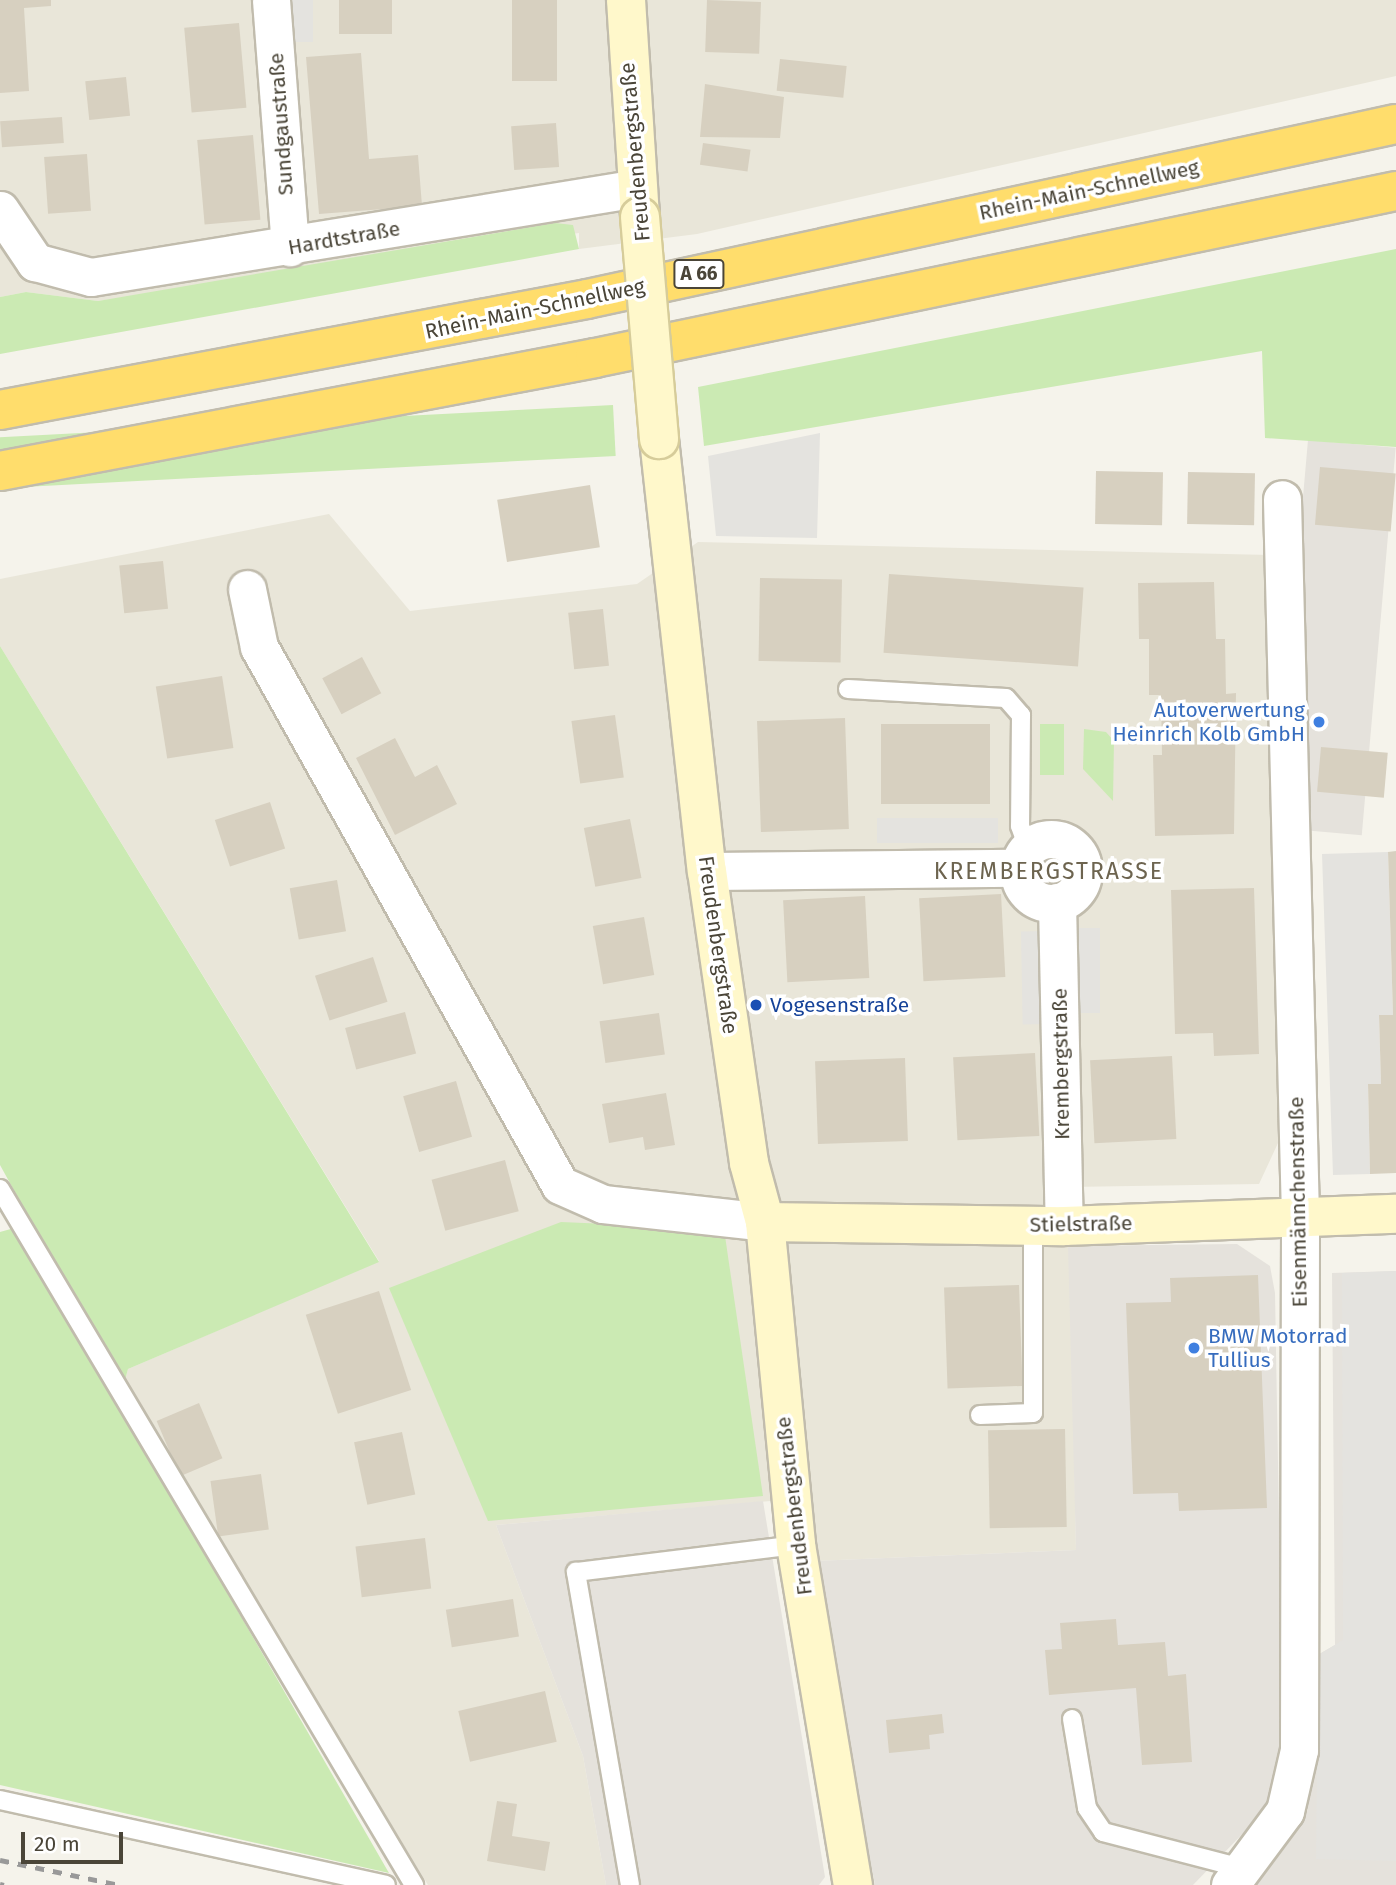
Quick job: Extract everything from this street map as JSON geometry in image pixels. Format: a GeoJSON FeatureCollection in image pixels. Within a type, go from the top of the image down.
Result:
{"type":"FeatureCollection","features":[{"type":"Feature","properties":{"kind":"highway","name":"Rhein-Main-Schnellweg"},"geometry":{"type":"LineString","coordinates":[[0,410],[587,299],[1396,124]]}},
{"type":"Feature","properties":{"kind":"highway"},"geometry":{"type":"LineString","coordinates":[[0,471],[595,358],[1396,191]]}},
{"type":"Feature","properties":{"kind":"street","name":"Sundgaustraße"},"geometry":{"type":"LineString","coordinates":[[271,0],[290,247]]}},
{"type":"Feature","properties":{"kind":"street","name":"Freudenbergstraße"},"geometry":{"type":"LineString","coordinates":[[626,0],[639,202],[659,439],[707,871],[748,1163],[765,1222],[796,1545],[853,1885]]}},
{"type":"Feature","properties":{"kind":"street","name":"Hardtstraße"},"geometry":{"type":"LineString","coordinates":[[0,210],[35,262],[50,271],[91,277],[290,247],[639,202]]}},
{"type":"Feature","properties":{"kind":"street","name":"Eisenmännchenstraße"},"geometry":{"type":"LineString","coordinates":[[1237,1877],[1285,1811],[1299,1750],[1300,1216],[1282,499]]}},
{"type":"Feature","properties":{"kind":"street"},"geometry":{"type":"LineString","coordinates":[[247,589],[258,648],[560,1185],[603,1204],[765,1222]]}},
{"type":"Feature","properties":{"kind":"street"},"geometry":{"type":"LineString","coordinates":[[707,871],[1023,858],[1052,838],[1076,850],[1081,881],[1057,902],[1029,894],[1023,858]]}},
{"type":"Feature","properties":{"kind":"street","name":"Krembergstraße"},"geometry":{"type":"LineString","coordinates":[[1048,1226],[1057,902]]}},
{"type":"Feature","properties":{"kind":"street","name":"Stielstraße"},"geometry":{"type":"LineString","coordinates":[[765,1222],[1048,1226],[1396,1214]]}},
{"type":"Feature","properties":{"kind":"lane"},"geometry":{"type":"LineString","coordinates":[[848,688],[1006,698],[1021,715],[1020,826],[1023,858]]}},
{"type":"Feature","properties":{"kind":"lane"},"geometry":{"type":"LineString","coordinates":[[0,1189],[414,1885]]}},
{"type":"Feature","properties":{"kind":"lane"},"geometry":{"type":"LineString","coordinates":[[980,1415],[1033,1413],[1048,1226]]}},
{"type":"Feature","properties":{"kind":"lane"},"geometry":{"type":"LineString","coordinates":[[630,1885],[576,1572],[796,1545]]}},
{"type":"Feature","properties":{"kind":"lane"},"geometry":{"type":"LineString","coordinates":[[1072,1720],[1087,1808],[1103,1832],[1237,1877]]}},
{"type":"Feature","properties":{"kind":"lane"},"geometry":{"type":"LineString","coordinates":[[0,1800],[386,1885]]}},
{"type":"Feature","properties":{"kind":"shaded area"},"geometry":{"type":"Polygon","coordinates":[[[0,0],[1396,0],[1396,76],[697,234],[579,249],[579,233],[98,301],[26,292],[0,297],[0,0]]]}},
{"type":"Feature","properties":{"kind":"shaded area"},"geometry":{"type":"Polygon","coordinates":[[[287,0],[313,0],[313,42],[287,42],[287,0]]]}},
{"type":"Feature","properties":{"kind":"shaded area"},"geometry":{"type":"Polygon","coordinates":[[[820,433],[817,538],[716,536],[708,456],[820,433]]]}},
{"type":"Feature","properties":{"kind":"shaded area","name":"Autoverwertung Heinrich Kolb GmbH"},"geometry":{"type":"Polygon","coordinates":[[[1308,440],[1396,448],[1362,835],[1274,828],[1308,440]]]}},
{"type":"Feature","properties":{"kind":"shaded area"},"geometry":{"type":"Polygon","coordinates":[[[329,514],[410,611],[637,584],[698,542],[1270,555],[1278,1143],[1259,1184],[1069,1187],[1076,1550],[814,1561],[804,1498],[496,1525],[583,1756],[606,1885],[428,1885],[124,1384],[128,1369],[379,1261],[0,646],[0,579],[329,514]]]}},
{"type":"Feature","properties":{"kind":"shaded area"},"geometry":{"type":"Polygon","coordinates":[[[877,818],[998,818],[998,843],[877,843],[877,818]]]}},
{"type":"Feature","properties":{"kind":"shaded area"},"geometry":{"type":"Polygon","coordinates":[[[1388,852],[1393,1015],[1379,1015],[1381,1084],[1368,1084],[1370,1174],[1333,1175],[1322,854],[1388,852]]]}},
{"type":"Feature","properties":{"kind":"shaded area"},"geometry":{"type":"Polygon","coordinates":[[[1074,928],[1100,928],[1100,1013],[1074,1013],[1074,928]]]}},
{"type":"Feature","properties":{"kind":"shaded area"},"geometry":{"type":"Polygon","coordinates":[[[1021,931],[1046,931],[1048,1024],[1023,1024],[1021,931]]]}},
{"type":"Feature","properties":{"kind":"shaded area"},"geometry":{"type":"Polygon","coordinates":[[[1237,1244],[1270,1266],[1275,1293],[1283,1746],[1277,1798],[1193,1885],[875,1885],[814,1561],[1076,1550],[1068,1246],[1237,1244]]]}},
{"type":"Feature","properties":{"kind":"shaded area"},"geometry":{"type":"Polygon","coordinates":[[[1396,1271],[1396,1885],[1254,1885],[1308,1810],[1314,1657],[1335,1645],[1332,1273],[1396,1271]]]}},
{"type":"Feature","properties":{"kind":"shaded area"},"geometry":{"type":"Polygon","coordinates":[[[1396,1271],[1396,1861],[1316,1859],[1318,1655],[1343,1640],[1342,1273],[1396,1271]]]}},
{"type":"Feature","properties":{"kind":"shaded area"},"geometry":{"type":"Polygon","coordinates":[[[763,1501],[825,1877],[819,1885],[606,1885],[583,1756],[496,1525],[763,1501]]]}},
{"type":"Feature","properties":{"kind":"green space"},"geometry":{"type":"Polygon","coordinates":[[[555,223],[573,225],[579,249],[0,354],[0,297],[26,292],[98,301],[555,223]]]}},
{"type":"Feature","properties":{"kind":"green space"},"geometry":{"type":"Polygon","coordinates":[[[1396,249],[1396,447],[1265,438],[1262,351],[704,446],[698,387],[1396,249]]]}},
{"type":"Feature","properties":{"kind":"green space"},"geometry":{"type":"Polygon","coordinates":[[[613,405],[616,456],[0,488],[0,437],[613,405]]]}},
{"type":"Feature","properties":{"kind":"green space"},"geometry":{"type":"Polygon","coordinates":[[[0,646],[379,1262],[128,1369],[124,1384],[111,1391],[389,1873],[0,1785],[0,1232],[32,1223],[0,1165],[0,646]]]}},
{"type":"Feature","properties":{"kind":"green space"},"geometry":{"type":"Polygon","coordinates":[[[1040,724],[1064,724],[1064,775],[1040,775],[1040,724]]]}},
{"type":"Feature","properties":{"kind":"green space"},"geometry":{"type":"Polygon","coordinates":[[[1084,729],[1106,732],[1114,741],[1113,801],[1083,769],[1084,729]]]}},
{"type":"Feature","properties":{"kind":"green space"},"geometry":{"type":"Polygon","coordinates":[[[561,1222],[724,1229],[763,1496],[488,1521],[389,1288],[561,1222]]]}},
{"type":"Feature","properties":{"kind":"building"},"geometry":{"type":"Polygon","coordinates":[[[0,0],[51,0],[51,6],[24,8],[29,91],[0,93],[0,0]]]}},
{"type":"Feature","properties":{"kind":"building"},"geometry":{"type":"Polygon","coordinates":[[[339,0],[392,0],[392,34],[339,34],[339,0]]]}},
{"type":"Feature","properties":{"kind":"building"},"geometry":{"type":"Polygon","coordinates":[[[512,0],[557,0],[557,81],[512,81],[512,0]]]}},
{"type":"Feature","properties":{"kind":"building"},"geometry":{"type":"Polygon","coordinates":[[[707,0],[761,2],[759,54],[705,52],[707,0]]]}},
{"type":"Feature","properties":{"kind":"building"},"geometry":{"type":"Polygon","coordinates":[[[239,23],[246,108],[192,112],[184,28],[239,23]]]}},
{"type":"Feature","properties":{"kind":"building"},"geometry":{"type":"Polygon","coordinates":[[[361,53],[369,159],[418,155],[422,206],[319,214],[306,57],[361,53]]]}},
{"type":"Feature","properties":{"kind":"building"},"geometry":{"type":"Polygon","coordinates":[[[780,59],[847,66],[843,98],[777,91],[780,59]]]}},
{"type":"Feature","properties":{"kind":"building"},"geometry":{"type":"Polygon","coordinates":[[[126,77],[130,116],[89,120],[85,81],[126,77]]]}},
{"type":"Feature","properties":{"kind":"building"},"geometry":{"type":"Polygon","coordinates":[[[705,84],[784,97],[780,138],[700,137],[705,84]]]}},
{"type":"Feature","properties":{"kind":"building"},"geometry":{"type":"Polygon","coordinates":[[[62,117],[64,143],[2,147],[0,121],[62,117]]]}},
{"type":"Feature","properties":{"kind":"building"},"geometry":{"type":"Polygon","coordinates":[[[556,123],[559,167],[514,170],[511,126],[556,123]]]}},
{"type":"Feature","properties":{"kind":"building"},"geometry":{"type":"Polygon","coordinates":[[[253,135],[260,220],[205,225],[197,140],[253,135]]]}},
{"type":"Feature","properties":{"kind":"building"},"geometry":{"type":"Polygon","coordinates":[[[703,143],[751,150],[747,171],[700,165],[703,143]]]}},
{"type":"Feature","properties":{"kind":"building"},"geometry":{"type":"Polygon","coordinates":[[[87,154],[91,211],[48,214],[44,157],[87,154]]]}},
{"type":"Feature","properties":{"kind":"building"},"geometry":{"type":"Polygon","coordinates":[[[1320,467],[1396,474],[1391,531],[1315,525],[1320,467]]]}},
{"type":"Feature","properties":{"kind":"building"},"geometry":{"type":"Polygon","coordinates":[[[1096,471],[1163,472],[1162,525],[1095,524],[1096,471]]]}},
{"type":"Feature","properties":{"kind":"building"},"geometry":{"type":"Polygon","coordinates":[[[1188,472],[1255,473],[1254,525],[1187,524],[1188,472]]]}},
{"type":"Feature","properties":{"kind":"building"},"geometry":{"type":"Polygon","coordinates":[[[590,485],[600,547],[507,562],[497,500],[590,485]]]}},
{"type":"Feature","properties":{"kind":"building"},"geometry":{"type":"Polygon","coordinates":[[[163,561],[168,609],[124,613],[119,566],[163,561]]]}},
{"type":"Feature","properties":{"kind":"building"},"geometry":{"type":"Polygon","coordinates":[[[889,574],[1084,588],[1078,666],[883,653],[889,574]]]}},
{"type":"Feature","properties":{"kind":"building"},"geometry":{"type":"Polygon","coordinates":[[[760,578],[842,579],[841,662],[759,661],[760,578]]]}},
{"type":"Feature","properties":{"kind":"building"},"geometry":{"type":"Polygon","coordinates":[[[1214,582],[1216,639],[1225,639],[1226,694],[1236,693],[1234,834],[1155,836],[1153,755],[1162,755],[1161,695],[1149,695],[1149,639],[1139,639],[1138,583],[1214,582]]]}},
{"type":"Feature","properties":{"kind":"building"},"geometry":{"type":"Polygon","coordinates":[[[603,609],[609,666],[574,669],[568,613],[603,609]]]}},
{"type":"Feature","properties":{"kind":"building"},"geometry":{"type":"Polygon","coordinates":[[[362,657],[381,693],[342,714],[322,678],[362,657]]]}},
{"type":"Feature","properties":{"kind":"building"},"geometry":{"type":"Polygon","coordinates":[[[222,676],[233,748],[167,759],[156,686],[222,676]]]}},
{"type":"Feature","properties":{"kind":"building"},"geometry":{"type":"Polygon","coordinates":[[[615,715],[624,777],[580,784],[571,721],[615,715]]]}},
{"type":"Feature","properties":{"kind":"building"},"geometry":{"type":"Polygon","coordinates":[[[845,718],[849,829],[761,832],[757,721],[845,718]]]}},
{"type":"Feature","properties":{"kind":"building"},"geometry":{"type":"Polygon","coordinates":[[[881,724],[990,724],[990,804],[881,804],[881,724]]]}},
{"type":"Feature","properties":{"kind":"building"},"geometry":{"type":"Polygon","coordinates":[[[395,738],[415,777],[437,765],[457,804],[395,835],[356,758],[395,738]]]}},
{"type":"Feature","properties":{"kind":"building"},"geometry":{"type":"Polygon","coordinates":[[[1321,747],[1388,753],[1384,798],[1317,792],[1321,747]]]}},
{"type":"Feature","properties":{"kind":"building"},"geometry":{"type":"Polygon","coordinates":[[[270,802],[285,849],[230,867],[215,820],[270,802]]]}},
{"type":"Feature","properties":{"kind":"building"},"geometry":{"type":"Polygon","coordinates":[[[630,819],[641,878],[595,887],[584,828],[630,819]]]}},
{"type":"Feature","properties":{"kind":"building"},"geometry":{"type":"Polygon","coordinates":[[[1396,851],[1396,1173],[1370,1174],[1368,1084],[1381,1084],[1379,1015],[1393,1015],[1388,852],[1396,851]]]}},
{"type":"Feature","properties":{"kind":"building"},"geometry":{"type":"Polygon","coordinates":[[[337,880],[346,931],[299,940],[290,888],[337,880]]]}},
{"type":"Feature","properties":{"kind":"building"},"geometry":{"type":"Polygon","coordinates":[[[1254,888],[1259,1054],[1214,1056],[1213,1033],[1175,1034],[1171,890],[1254,888]]]}},
{"type":"Feature","properties":{"kind":"building"},"geometry":{"type":"Polygon","coordinates":[[[1001,894],[1005,977],[923,981],[919,898],[1001,894]]]}},
{"type":"Feature","properties":{"kind":"building"},"geometry":{"type":"Polygon","coordinates":[[[865,896],[869,978],[787,982],[783,900],[865,896]]]}},
{"type":"Feature","properties":{"kind":"building"},"geometry":{"type":"Polygon","coordinates":[[[644,917],[654,975],[603,984],[593,926],[644,917]]]}},
{"type":"Feature","properties":{"kind":"building"},"geometry":{"type":"Polygon","coordinates":[[[373,957],[388,1002],[330,1021],[315,976],[373,957]]]}},
{"type":"Feature","properties":{"kind":"building"},"geometry":{"type":"Polygon","coordinates":[[[405,1012],[416,1054],[356,1070],[345,1028],[405,1012]]]}},
{"type":"Feature","properties":{"kind":"building"},"geometry":{"type":"Polygon","coordinates":[[[659,1013],[665,1055],[605,1063],[600,1021],[659,1013]]]}},
{"type":"Feature","properties":{"kind":"building"},"geometry":{"type":"Polygon","coordinates":[[[1035,1053],[1039,1136],[957,1140],[953,1057],[1035,1053]]]}},
{"type":"Feature","properties":{"kind":"building"},"geometry":{"type":"Polygon","coordinates":[[[1172,1056],[1176,1139],[1094,1143],[1090,1060],[1172,1056]]]}},
{"type":"Feature","properties":{"kind":"building"},"geometry":{"type":"Polygon","coordinates":[[[905,1058],[908,1141],[818,1144],[815,1061],[905,1058]]]}},
{"type":"Feature","properties":{"kind":"building"},"geometry":{"type":"Polygon","coordinates":[[[456,1081],[472,1137],[419,1152],[403,1096],[456,1081]]]}},
{"type":"Feature","properties":{"kind":"building"},"geometry":{"type":"Polygon","coordinates":[[[666,1093],[675,1145],[645,1150],[643,1137],[609,1143],[602,1104],[666,1093]]]}},
{"type":"Feature","properties":{"kind":"building"},"geometry":{"type":"Polygon","coordinates":[[[505,1160],[519,1211],[445,1231],[432,1180],[505,1160]]]}},
{"type":"Feature","properties":{"kind":"building"},"geometry":{"type":"Polygon","coordinates":[[[1258,1275],[1267,1508],[1179,1511],[1178,1493],[1133,1494],[1126,1303],[1171,1302],[1170,1278],[1258,1275]]]}},
{"type":"Feature","properties":{"kind":"building"},"geometry":{"type":"Polygon","coordinates":[[[1019,1285],[1023,1386],[948,1389],[944,1288],[1019,1285]]]}},
{"type":"Feature","properties":{"kind":"building"},"geometry":{"type":"Polygon","coordinates":[[[379,1291],[411,1390],[338,1414],[306,1315],[379,1291]]]}},
{"type":"Feature","properties":{"kind":"building"},"geometry":{"type":"Polygon","coordinates":[[[199,1403],[222,1458],[180,1476],[157,1421],[199,1403]]]}},
{"type":"Feature","properties":{"kind":"building"},"geometry":{"type":"Polygon","coordinates":[[[1065,1429],[1067,1527],[990,1528],[988,1430],[1065,1429]]]}},
{"type":"Feature","properties":{"kind":"building"},"geometry":{"type":"Polygon","coordinates":[[[402,1432],[415,1495],[367,1505],[354,1442],[402,1432]]]}},
{"type":"Feature","properties":{"kind":"building"},"geometry":{"type":"Polygon","coordinates":[[[261,1474],[269,1529],[218,1537],[210,1481],[261,1474]]]}},
{"type":"Feature","properties":{"kind":"building"},"geometry":{"type":"Polygon","coordinates":[[[425,1538],[431,1589],[362,1597],[356,1547],[425,1538]]]}},
{"type":"Feature","properties":{"kind":"building"},"geometry":{"type":"Polygon","coordinates":[[[513,1599],[519,1637],[452,1647],[446,1610],[513,1599]]]}},
{"type":"Feature","properties":{"kind":"building"},"geometry":{"type":"Polygon","coordinates":[[[1116,1619],[1118,1645],[1165,1642],[1168,1676],[1186,1674],[1192,1762],[1142,1765],[1136,1688],[1049,1695],[1045,1650],[1062,1649],[1060,1623],[1116,1619]]]}},
{"type":"Feature","properties":{"kind":"building"},"geometry":{"type":"Polygon","coordinates":[[[545,1691],[557,1742],[470,1762],[458,1711],[545,1691]]]}},
{"type":"Feature","properties":{"kind":"building"},"geometry":{"type":"Polygon","coordinates":[[[942,1714],[944,1733],[929,1735],[930,1749],[889,1753],[886,1720],[942,1714]]]}},
{"type":"Feature","properties":{"kind":"building"},"geometry":{"type":"Polygon","coordinates":[[[497,1801],[517,1804],[512,1836],[550,1842],[545,1871],[487,1861],[497,1801]]]}},
{"type":"Feature","properties":{"kind":"railway"},"geometry":{"type":"LineString","coordinates":[[0,1860],[120,1885]]}},
{"type":"Feature","properties":{"kind":"railway"},"geometry":{"type":"LineString","coordinates":[[0,1884],[4,1885]]}},
{"type":"Feature","properties":{"kind":"place","name":"Autoverwertung Heinrich Kolb GmbH"},"geometry":{"type":"Point","coordinates":[1319,722]}},
{"type":"Feature","properties":{"kind":"place","name":"Vogesenstraße"},"geometry":{"type":"Point","coordinates":[756,1005]}},
{"type":"Feature","properties":{"kind":"place","name":"BMW Motorrad Tullius"},"geometry":{"type":"Point","coordinates":[1194,1348]}},
{"type":"Feature","properties":{"kind":"district","name":"KREMBERGSTRASSE"},"geometry":{"type":"Point","coordinates":[1049,871]}}]}
